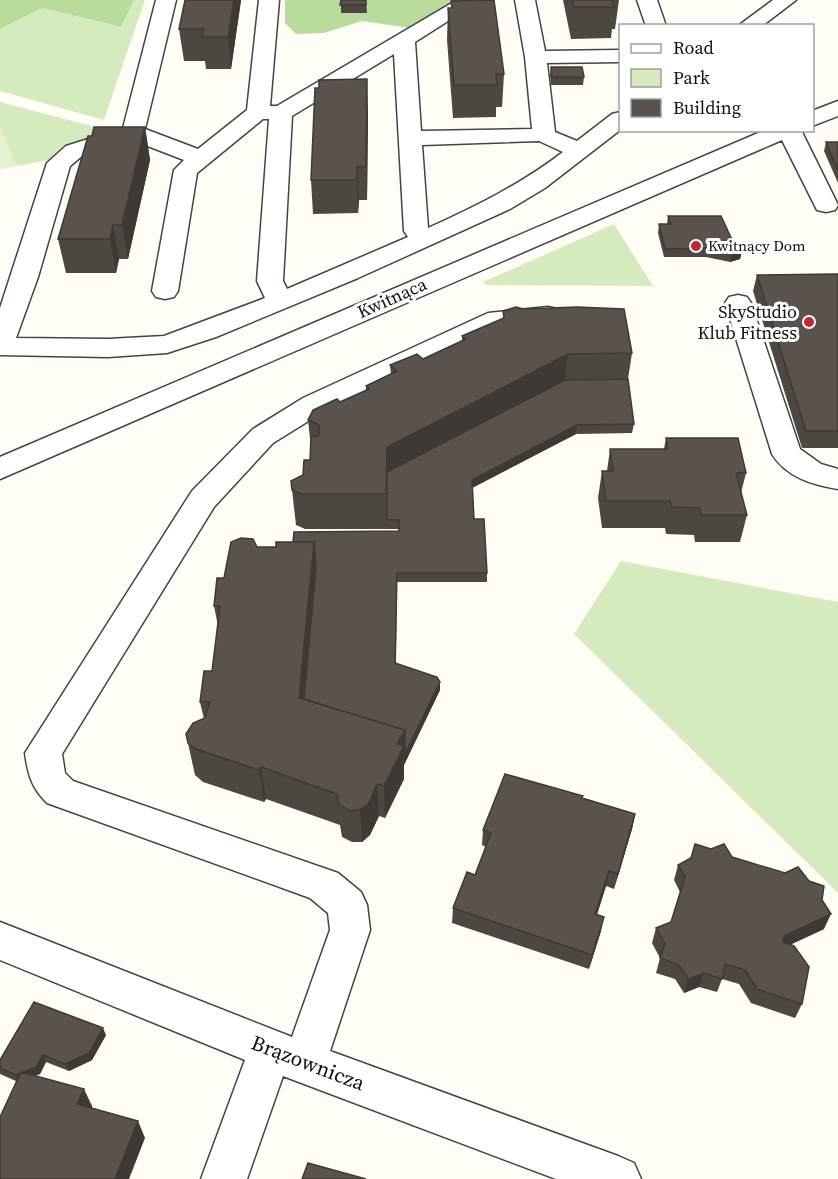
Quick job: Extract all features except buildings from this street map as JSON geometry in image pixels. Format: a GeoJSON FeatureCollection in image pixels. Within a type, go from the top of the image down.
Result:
{"type":"FeatureCollection","features":[{"type":"Feature","properties":{"kind":"street"},"geometry":{"type":"LineString","coordinates":[[133,132],[166,0]]}},
{"type":"Feature","properties":{"kind":"street"},"geometry":{"type":"LineString","coordinates":[[269,0],[270,277],[279,300]]}},
{"type":"Feature","properties":{"kind":"street"},"geometry":{"type":"LineString","coordinates":[[165,291],[186,170],[200,158],[270,113],[471,0]]}},
{"type":"Feature","properties":{"kind":"street"},"geometry":{"type":"LineString","coordinates":[[525,0],[536,57],[544,134]]}},
{"type":"Feature","properties":{"kind":"street"},"geometry":{"type":"LineString","coordinates":[[648,0],[655,24]]}},
{"type":"Feature","properties":{"kind":"street"},"geometry":{"type":"LineString","coordinates":[[751,24],[786,0]]}},
{"type":"Feature","properties":{"kind":"street"},"geometry":{"type":"LineString","coordinates":[[404,39],[416,231],[423,240]]}},
{"type":"Feature","properties":{"kind":"street"},"geometry":{"type":"LineString","coordinates":[[536,57],[619,56]]}},
{"type":"Feature","properties":{"kind":"street"},"geometry":{"type":"LineString","coordinates":[[814,119],[838,108]]}},
{"type":"Feature","properties":{"kind":"street"},"geometry":{"type":"LineString","coordinates":[[200,158],[133,132],[74,151],[59,163],[25,277],[0,345],[56,349],[167,344],[349,273],[501,204],[537,183],[619,120]]}},
{"type":"Feature","properties":{"kind":"street","name":"Kwitnąca"},"geometry":{"type":"LineString","coordinates":[[0,469],[782,132]]}},
{"type":"Feature","properties":{"kind":"street"},"geometry":{"type":"LineString","coordinates":[[788,132],[826,205]]}},
{"type":"Feature","properties":{"kind":"street"},"geometry":{"type":"LineString","coordinates":[[410,138],[519,137],[544,134],[579,150]]}},
{"type":"Feature","properties":{"kind":"street"},"geometry":{"type":"LineString","coordinates":[[349,273],[386,301]]}},
{"type":"Feature","properties":{"kind":"street"},"geometry":{"type":"LineString","coordinates":[[738,303],[787,454],[800,467],[820,476],[838,479]]}},
{"type":"Feature","properties":{"kind":"street"},"geometry":{"type":"LineString","coordinates":[[224,1179],[350,930],[347,905],[324,885],[60,792],[48,780],[43,753],[203,499],[263,436],[313,405],[498,319],[521,316],[575,315]]}},
{"type":"Feature","properties":{"kind":"street","name":"Brązownicza"},"geometry":{"type":"LineString","coordinates":[[2,945],[287,1056],[618,1179]]}},
{"type":"Feature","properties":{"kind":"green space"},"geometry":{"type":"Polygon","coordinates":[[[0,0],[134,0],[121,27],[42,8],[0,29],[0,0]]]}},
{"type":"Feature","properties":{"kind":"green space"},"geometry":{"type":"Polygon","coordinates":[[[134,0],[145,0],[104,120],[0,91],[0,29],[42,8],[120,27],[134,0]]]}},
{"type":"Feature","properties":{"kind":"green space"},"geometry":{"type":"Polygon","coordinates":[[[285,0],[456,0],[410,28],[362,21],[324,33],[296,34],[285,23],[285,0]]]}},
{"type":"Feature","properties":{"kind":"green space"},"geometry":{"type":"Polygon","coordinates":[[[0,102],[111,131],[60,158],[0,169],[0,102]]]}},
{"type":"Feature","properties":{"kind":"green space"},"geometry":{"type":"Polygon","coordinates":[[[0,128],[17,165],[0,169],[0,128]]]}},
{"type":"Feature","properties":{"kind":"green space"},"geometry":{"type":"Polygon","coordinates":[[[614,224],[653,286],[486,285],[483,282],[614,224]]]}},
{"type":"Feature","properties":{"kind":"green space"},"geometry":{"type":"Polygon","coordinates":[[[621,561],[838,602],[838,893],[574,634],[621,561]]]}},
{"type":"Feature","properties":{"kind":"place","name":"Kwitnący Dom"},"geometry":{"type":"Point","coordinates":[696,246]}},
{"type":"Feature","properties":{"kind":"place","name":"SkyStudio Klub Fitness"},"geometry":{"type":"Point","coordinates":[809,322]}}]}
